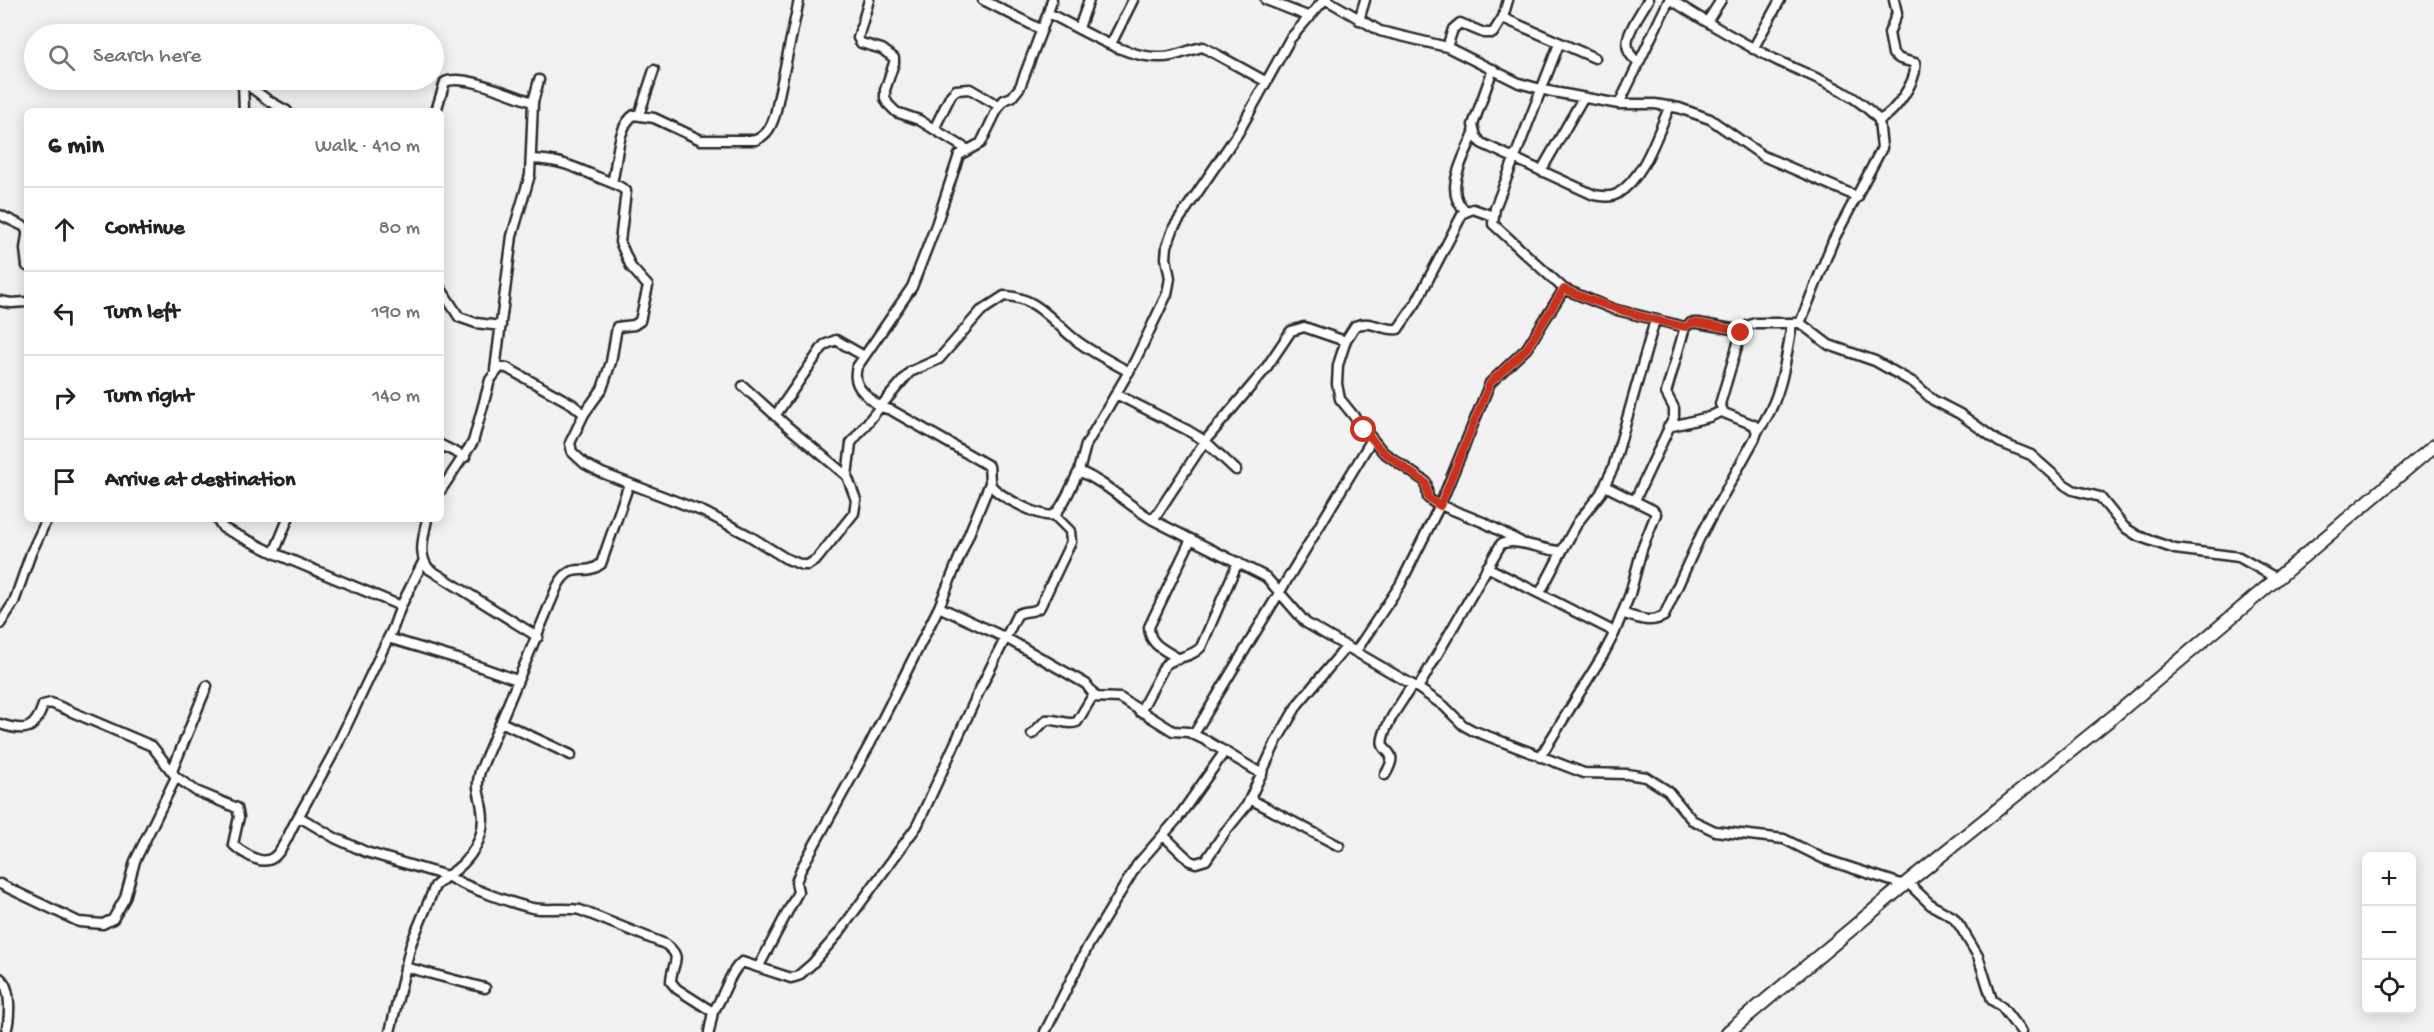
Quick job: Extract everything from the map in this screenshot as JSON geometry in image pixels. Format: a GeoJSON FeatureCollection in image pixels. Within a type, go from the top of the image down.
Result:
{"type":"FeatureCollection","features":[{"type":"Feature","properties":{"kind":"main road"},"geometry":{"type":"LineString","coordinates":[[1728,1032],[1905,883],[2114,716],[2434,446]]}},
{"type":"Feature","properties":{"kind":"street"},"geometry":{"type":"LineString","coordinates":[[612,182],[625,124],[630,117],[639,114],[654,118],[701,140],[756,140],[764,136],[776,115],[799,0]]}},
{"type":"Feature","properties":{"kind":"street"},"geometry":{"type":"LineString","coordinates":[[869,0],[858,38],[861,43],[882,49],[894,58],[885,98],[896,112],[919,120],[968,150]]}},
{"type":"Feature","properties":{"kind":"street"},"geometry":{"type":"LineString","coordinates":[[983,0],[1042,30]]}},
{"type":"Feature","properties":{"kind":"street"},"geometry":{"type":"LineString","coordinates":[[759,966],[798,892],[797,878],[817,838],[870,744],[939,607],[990,483],[989,466],[891,410],[880,407],[856,385],[854,379],[857,366],[912,287],[936,225],[959,155],[981,143],[999,106],[1004,100],[1012,97],[1020,87],[1052,0]]}},
{"type":"Feature","properties":{"kind":"street"},"geometry":{"type":"LineString","coordinates":[[1079,28],[1089,0]]}},
{"type":"Feature","properties":{"kind":"street"},"geometry":{"type":"LineString","coordinates":[[1111,44],[1133,0]]}},
{"type":"Feature","properties":{"kind":"street"},"geometry":{"type":"LineString","coordinates":[[1266,0],[1310,17]]}},
{"type":"Feature","properties":{"kind":"street"},"geometry":{"type":"LineString","coordinates":[[990,483],[994,489],[1016,503],[1046,516],[1060,510],[1079,471],[1086,445],[1129,372],[1167,294],[1170,278],[1167,258],[1169,237],[1220,162],[1290,39],[1326,0],[1380,31],[1447,47],[1520,82],[1543,90],[1619,104],[1670,106],[1710,118],[1763,156],[1858,197]]}},
{"type":"Feature","properties":{"kind":"street"},"geometry":{"type":"LineString","coordinates":[[1359,20],[1365,0]]}},
{"type":"Feature","properties":{"kind":"street"},"geometry":{"type":"LineString","coordinates":[[1447,47],[1456,24],[1465,24],[1489,34],[1497,30],[1508,0]]}},
{"type":"Feature","properties":{"kind":"street"},"geometry":{"type":"LineString","coordinates":[[1639,62],[1631,57],[1626,46],[1630,33],[1648,0]]}},
{"type":"Feature","properties":{"kind":"street"},"geometry":{"type":"LineString","coordinates":[[1619,104],[1670,0],[1753,49],[1837,89],[1860,103],[1879,120],[1882,148],[1833,241],[1796,323],[1780,383],[1768,414],[1700,537],[1664,616],[1656,620],[1644,620],[1622,613]]}},
{"type":"Feature","properties":{"kind":"street"},"geometry":{"type":"LineString","coordinates":[[1707,22],[1721,0]]}},
{"type":"Feature","properties":{"kind":"street"},"geometry":{"type":"LineString","coordinates":[[1753,49],[1780,0]]}},
{"type":"Feature","properties":{"kind":"street"},"geometry":{"type":"LineString","coordinates":[[1879,120],[1891,114],[1910,84],[1916,68],[1915,63],[1900,60],[1893,54],[1889,33],[1897,13],[1894,0]]}},
{"type":"Feature","properties":{"kind":"street"},"geometry":{"type":"LineString","coordinates":[[1048,14],[1111,44],[1138,54],[1164,58],[1203,47],[1265,81]]}},
{"type":"Feature","properties":{"kind":"street"},"geometry":{"type":"LineString","coordinates":[[1503,18],[1595,58]]}},
{"type":"Feature","properties":{"kind":"street"},"geometry":{"type":"LineString","coordinates":[[1559,44],[1493,216],[1492,224],[1564,289],[1613,309],[1686,327]]}},
{"type":"Feature","properties":{"kind":"street"},"geometry":{"type":"LineString","coordinates":[[1465,210],[1457,202],[1454,189],[1474,134],[1473,125],[1493,69]]}},
{"type":"Feature","properties":{"kind":"street"},"geometry":{"type":"LineString","coordinates":[[639,114],[654,70]]}},
{"type":"Feature","properties":{"kind":"street"},"geometry":{"type":"LineString","coordinates":[[444,85],[445,82],[454,80],[478,84],[533,102]]}},
{"type":"Feature","properties":{"kind":"street"},"geometry":{"type":"LineString","coordinates":[[444,486],[473,442],[490,380],[495,370],[512,236],[527,185],[531,159],[533,102],[539,80]]}},
{"type":"Feature","properties":{"kind":"street"},"geometry":{"type":"LineString","coordinates":[[934,129],[951,95],[956,90],[970,89],[999,106]]}},
{"type":"Feature","properties":{"kind":"street"},"geometry":{"type":"LineString","coordinates":[[243,90],[244,108]]}},
{"type":"Feature","properties":{"kind":"street"},"geometry":{"type":"LineString","coordinates":[[254,90],[281,108]]}},
{"type":"Feature","properties":{"kind":"street"},"geometry":{"type":"LineString","coordinates":[[437,108],[443,90]]}},
{"type":"Feature","properties":{"kind":"street"},"geometry":{"type":"LineString","coordinates":[[1541,171],[1582,98]]}},
{"type":"Feature","properties":{"kind":"street"},"geometry":{"type":"LineString","coordinates":[[1474,134],[1481,143],[1541,171],[1594,195],[1610,196],[1618,193],[1634,177],[1645,160],[1670,106]]}},
{"type":"Feature","properties":{"kind":"street"},"geometry":{"type":"LineString","coordinates":[[531,159],[570,164],[612,182],[626,191],[620,242],[631,267],[645,280],[648,290],[640,321],[634,325],[617,327],[611,362],[602,389],[584,414],[570,443],[572,452],[585,464],[704,513],[802,565],[808,565],[817,559],[854,513],[856,500],[847,476],[851,443],[901,380],[910,372],[939,360],[981,311],[1001,296],[1012,296],[1037,306],[1079,343],[1129,372]]}},
{"type":"Feature","properties":{"kind":"street"},"geometry":{"type":"LineString","coordinates":[[1465,210],[1473,209],[1493,216]]}},
{"type":"Feature","properties":{"kind":"street"},"geometry":{"type":"LineString","coordinates":[[1465,210],[1401,327],[1392,330],[1362,322],[1355,326],[1345,341],[1338,365],[1337,384],[1340,399],[1383,452],[1426,483],[1428,498],[1440,506],[1485,523],[1521,542],[1540,549],[1562,551]]}},
{"type":"Feature","properties":{"kind":"street"},"geometry":{"type":"LineString","coordinates":[[0,215],[24,227]]}},
{"type":"Feature","properties":{"kind":"street"},"geometry":{"type":"LineString","coordinates":[[1356,651],[1400,585],[1440,506],[1490,383],[1527,348],[1564,289]]}},
{"type":"Feature","properties":{"kind":"street"},"geometry":{"type":"LineString","coordinates":[[444,294],[459,316],[476,323],[501,326]]}},
{"type":"Feature","properties":{"kind":"street"},"geometry":{"type":"LineString","coordinates":[[0,301],[24,302]]}},
{"type":"Feature","properties":{"kind":"street"},"geometry":{"type":"LineString","coordinates":[[1540,593],[1578,522],[1605,486],[1613,468],[1655,320]]}},
{"type":"Feature","properties":{"kind":"street"},"geometry":{"type":"LineString","coordinates":[[1635,500],[1675,412],[1666,393],[1686,327],[1691,323],[1698,323],[1743,331]]}},
{"type":"Feature","properties":{"kind":"street"},"geometry":{"type":"LineString","coordinates":[[1722,411],[1721,401],[1743,331],[1755,323],[1796,323],[1829,345],[1875,361],[1914,383],[1934,400],[1960,414],[1999,442],[2031,455],[2065,485],[2100,497],[2124,527],[2138,536],[2175,549],[2239,557],[2276,578]]}},
{"type":"Feature","properties":{"kind":"street"},"geometry":{"type":"LineString","coordinates":[[1153,520],[1204,441],[1264,371],[1291,331],[1304,327],[1345,341]]}},
{"type":"Feature","properties":{"kind":"street"},"geometry":{"type":"LineString","coordinates":[[775,416],[824,345],[836,340],[864,356]]}},
{"type":"Feature","properties":{"kind":"street"},"geometry":{"type":"LineString","coordinates":[[495,370],[500,367],[507,368],[572,404],[584,414]]}},
{"type":"Feature","properties":{"kind":"street"},"geometry":{"type":"LineString","coordinates":[[743,386],[847,476]]}},
{"type":"Feature","properties":{"kind":"street"},"geometry":{"type":"LineString","coordinates":[[1116,394],[1204,441],[1236,470]]}},
{"type":"Feature","properties":{"kind":"street"},"geometry":{"type":"LineString","coordinates":[[1722,411],[1754,424],[1757,432]]}},
{"type":"Feature","properties":{"kind":"street"},"geometry":{"type":"LineString","coordinates":[[1668,427],[1709,417],[1722,411]]}},
{"type":"Feature","properties":{"kind":"street"},"geometry":{"type":"LineString","coordinates":[[1194,734],[1372,439]]}},
{"type":"Feature","properties":{"kind":"street"},"geometry":{"type":"LineString","coordinates":[[444,446],[465,457]]}},
{"type":"Feature","properties":{"kind":"street"},"geometry":{"type":"LineString","coordinates":[[1079,471],[1112,488],[1137,510],[1153,520],[1266,577],[1306,623],[1415,686],[1444,706],[1463,725],[1584,773],[1646,777],[1668,791],[1692,820],[1715,831],[1784,839],[1824,859],[1905,883],[1931,905],[1953,917],[1978,956],[1992,1000],[2002,1007],[2021,1032]]}},
{"type":"Feature","properties":{"kind":"street"},"geometry":{"type":"LineString","coordinates":[[390,1032],[411,944],[435,886],[468,860],[482,831],[484,820],[477,781],[562,576],[569,571],[596,568],[601,564],[629,484]]}},
{"type":"Feature","properties":{"kind":"street"},"geometry":{"type":"LineString","coordinates":[[1540,757],[1603,656],[1614,634],[1656,514],[1635,500],[1605,486]]}},
{"type":"Feature","properties":{"kind":"street"},"geometry":{"type":"LineString","coordinates":[[709,1032],[713,1012],[725,993],[735,968],[742,962],[790,978],[798,976],[812,964],[838,934],[917,826],[1017,615],[1021,612],[1036,611],[1040,607],[1071,542],[1070,531],[1054,514]]}},
{"type":"Feature","properties":{"kind":"street"},"geometry":{"type":"LineString","coordinates":[[0,624],[14,602],[31,553],[46,522]]}},
{"type":"Feature","properties":{"kind":"street"},"geometry":{"type":"LineString","coordinates":[[219,522],[223,528],[274,553],[401,606]]}},
{"type":"Feature","properties":{"kind":"street"},"geometry":{"type":"LineString","coordinates":[[274,553],[287,522]]}},
{"type":"Feature","properties":{"kind":"street"},"geometry":{"type":"LineString","coordinates":[[0,724],[21,728],[32,727],[38,722],[45,703],[62,705],[152,746],[163,757],[174,774],[196,792],[237,808],[239,817],[233,844],[261,862],[268,861],[276,856],[332,756],[388,638],[423,562],[422,550],[427,522]]}},
{"type":"Feature","properties":{"kind":"street"},"geometry":{"type":"LineString","coordinates":[[1179,659],[1153,642],[1149,636],[1149,627],[1191,539]]}},
{"type":"Feature","properties":{"kind":"street"},"geometry":{"type":"LineString","coordinates":[[1385,775],[1393,762],[1392,756],[1382,741],[1385,732],[1501,544],[1521,542]]}},
{"type":"Feature","properties":{"kind":"street"},"geometry":{"type":"LineString","coordinates":[[423,562],[437,576],[538,637]]}},
{"type":"Feature","properties":{"kind":"street"},"geometry":{"type":"LineString","coordinates":[[1140,712],[1165,665],[1197,652],[1201,647],[1238,562]]}},
{"type":"Feature","properties":{"kind":"street"},"geometry":{"type":"LineString","coordinates":[[1487,567],[1609,629],[1614,634]]}},
{"type":"Feature","properties":{"kind":"street"},"geometry":{"type":"LineString","coordinates":[[939,607],[1006,638],[1086,684],[1095,696]]}},
{"type":"Feature","properties":{"kind":"street"},"geometry":{"type":"LineString","coordinates":[[388,638],[517,680]]}},
{"type":"Feature","properties":{"kind":"street"},"geometry":{"type":"LineString","coordinates":[[1163,836],[1190,861],[1206,860],[1250,799],[1298,704],[1347,646]]}},
{"type":"Feature","properties":{"kind":"street"},"geometry":{"type":"LineString","coordinates":[[0,884],[79,922],[103,924],[113,919],[125,897],[135,861],[174,774],[207,686]]}},
{"type":"Feature","properties":{"kind":"street"},"geometry":{"type":"LineString","coordinates":[[1032,735],[1046,720],[1077,722],[1089,699],[1095,696],[1120,698],[1173,731],[1194,734],[1262,774]]}},
{"type":"Feature","properties":{"kind":"street"},"geometry":{"type":"LineString","coordinates":[[501,722],[571,756]]}},
{"type":"Feature","properties":{"kind":"street"},"geometry":{"type":"LineString","coordinates":[[1044,1032],[1088,946],[1137,865],[1178,818],[1225,752]]}},
{"type":"Feature","properties":{"kind":"street"},"geometry":{"type":"LineString","coordinates":[[1250,799],[1339,846]]}},
{"type":"Feature","properties":{"kind":"street"},"geometry":{"type":"LineString","coordinates":[[297,819],[303,819],[335,838],[366,852],[447,876],[531,908],[580,910],[665,944],[675,951],[676,957],[671,982],[676,989],[713,1012]]}},
{"type":"Feature","properties":{"kind":"street"},"geometry":{"type":"LineString","coordinates":[[405,967],[485,988]]}},
{"type":"Feature","properties":{"kind":"street"},"geometry":{"type":"LineString","coordinates":[[0,978],[4,981],[9,1002],[6,1032]]}},
{"type":"Feature","properties":{"kind":"route"},"geometry":{"type":"LineString","coordinates":[[1364,430],[1383,452],[1408,472],[1423,480],[1427,486],[1428,498],[1440,506],[1490,383],[1527,348],[1564,289],[1613,309],[1655,320],[1686,327],[1691,323],[1698,323],[1743,331],[1741,333]]}}]}
